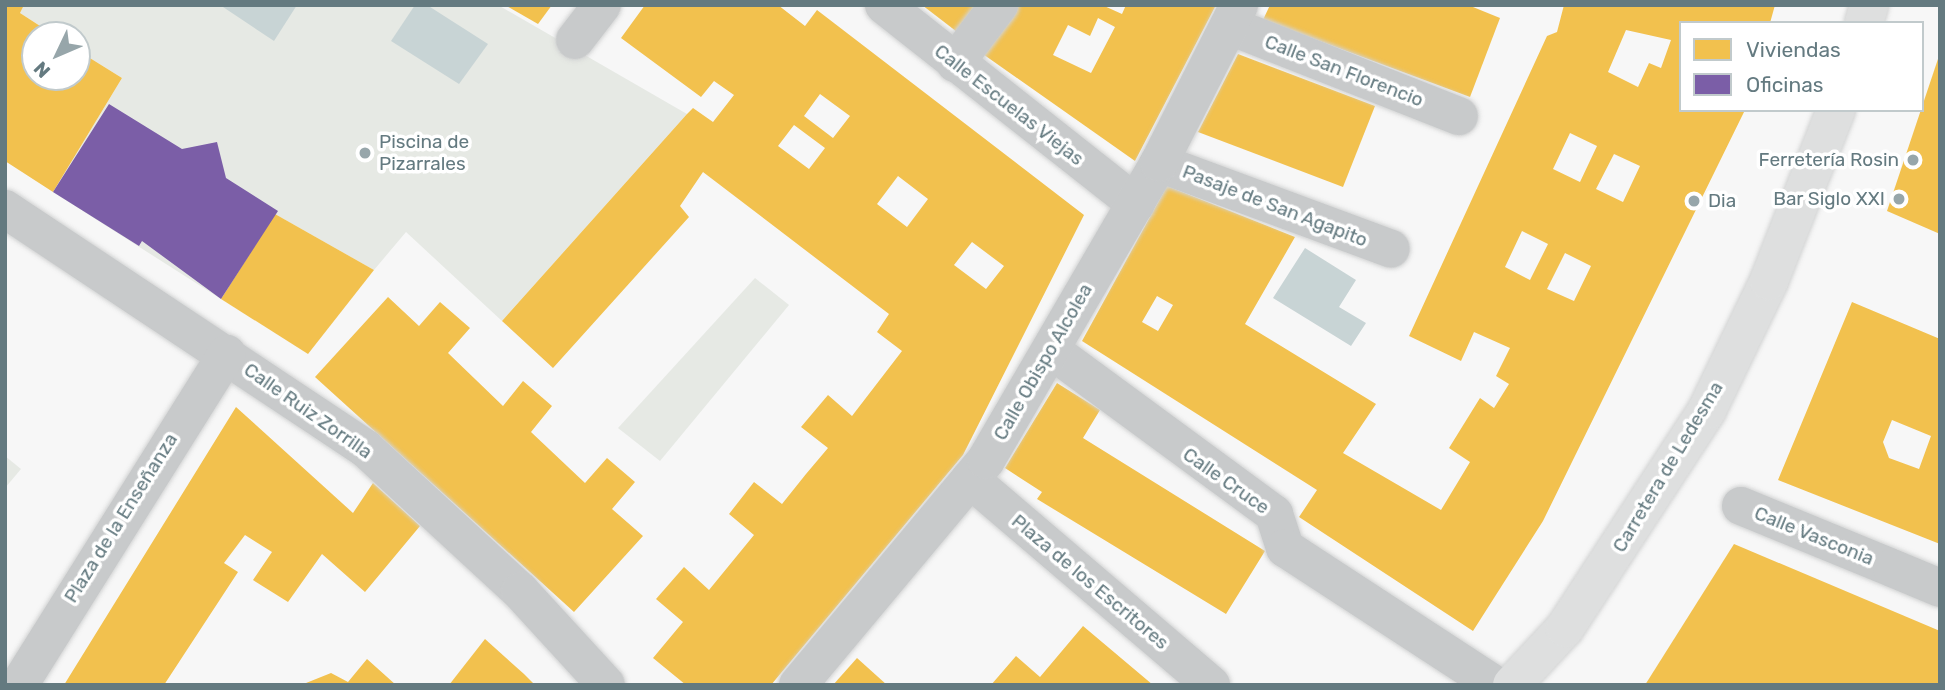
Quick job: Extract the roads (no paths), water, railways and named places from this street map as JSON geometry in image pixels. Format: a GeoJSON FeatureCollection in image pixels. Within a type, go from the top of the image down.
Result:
{"type":"FeatureCollection","features":[{"type":"Feature","properties":{"kind":"highway","name":"Carretera de Ledesma"},"geometry":{"type":"LineString","coordinates":[[1512,685],[1565,628],[1707,410],[1769,281],[1835,112]]}},
{"type":"Feature","properties":{"kind":"street"},"geometry":{"type":"LineString","coordinates":[[575,40],[602,5]]}},
{"type":"Feature","properties":{"kind":"street","name":"Calle Escuelas Viejas"},"geometry":{"type":"LineString","coordinates":[[884,5],[1136,204]]}},
{"type":"Feature","properties":{"kind":"street"},"geometry":{"type":"LineString","coordinates":[[955,63],[999,5]]}},
{"type":"Feature","properties":{"kind":"street","name":"Calle San Florencio"},"geometry":{"type":"LineString","coordinates":[[1234,16],[1459,116]]}},
{"type":"Feature","properties":{"kind":"street","name":"Calle Obispo Alcolea"},"geometry":{"type":"LineString","coordinates":[[798,685],[970,479],[1051,350],[1160,163],[1234,16]]}},
{"type":"Feature","properties":{"kind":"street","name":"Pasaje de San Agapito"},"geometry":{"type":"LineString","coordinates":[[1160,163],[1391,249]]}},
{"type":"Feature","properties":{"kind":"street","name":"Calle Ruiz Zorrilla"},"geometry":{"type":"LineString","coordinates":[[5,209],[227,354],[366,449],[520,591],[606,685]]}},
{"type":"Feature","properties":{"kind":"street","name":"Calle Cruce"},"geometry":{"type":"LineString","coordinates":[[1051,350],[1130,414],[1274,514],[1285,548],[1495,685]]}},
{"type":"Feature","properties":{"kind":"street","name":"Plaza de la Enseñanza"},"geometry":{"type":"LineString","coordinates":[[19,685],[227,354]]}},
{"type":"Feature","properties":{"kind":"street","name":"Plaza de los Escritores"},"geometry":{"type":"LineString","coordinates":[[970,479],[1211,685]]}},
{"type":"Feature","properties":{"kind":"street","name":"Calle Vasconia"},"geometry":{"type":"LineString","coordinates":[[1741,506],[1940,588]]}},
{"type":"Feature","properties":{"kind":"place","name":"Piscina de Pizarrales"},"geometry":{"type":"Point","coordinates":[365,153]}},
{"type":"Feature","properties":{"kind":"place","name":"Ferretería Rosin"},"geometry":{"type":"Point","coordinates":[1913,160]}},
{"type":"Feature","properties":{"kind":"place","name":"Bar Siglo XXI"},"geometry":{"type":"Point","coordinates":[1899,199]}},
{"type":"Feature","properties":{"kind":"place","name":"Dia"},"geometry":{"type":"Point","coordinates":[1694,201]}}]}
